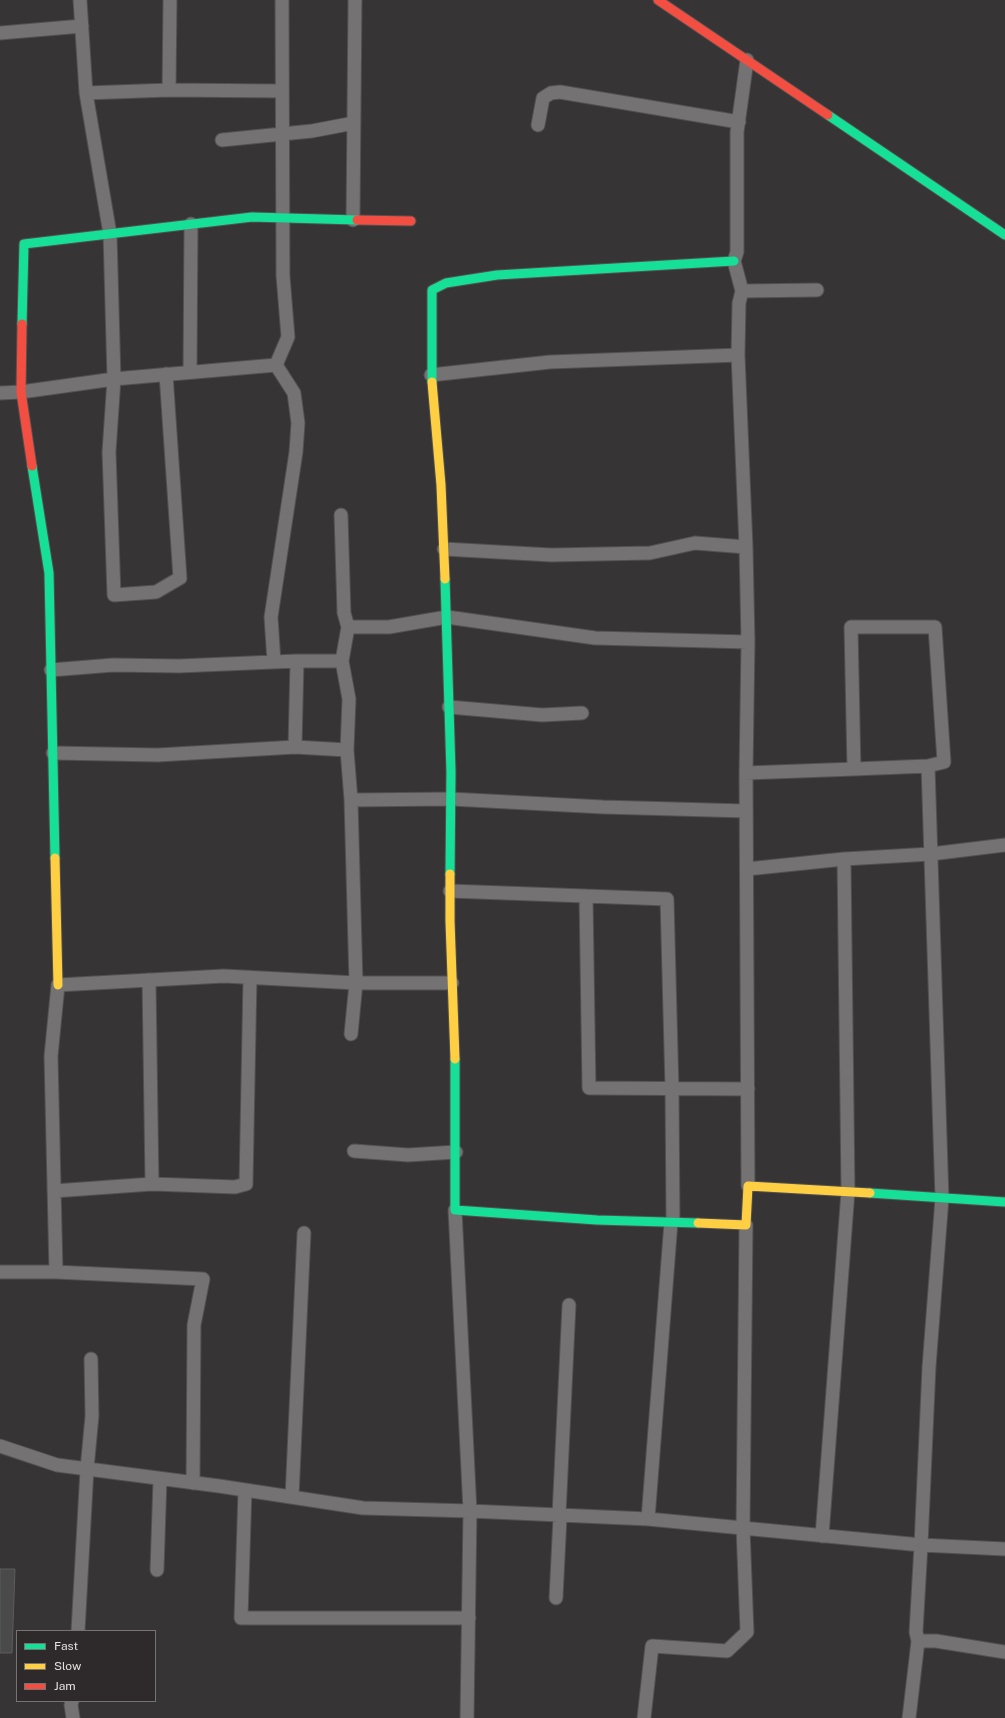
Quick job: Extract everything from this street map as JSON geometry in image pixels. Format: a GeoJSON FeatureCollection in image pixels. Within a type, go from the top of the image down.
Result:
{"type":"FeatureCollection","features":[{"type":"Feature","properties":{"kind":"street"},"geometry":{"type":"LineString","coordinates":[[80,0],[86,93],[110,234],[114,379],[109,452],[114,595],[156,592],[180,578],[166,374]]}},
{"type":"Feature","properties":{"kind":"street"},"geometry":{"type":"LineString","coordinates":[[169,90],[170,0]]}},
{"type":"Feature","properties":{"kind":"street"},"geometry":{"type":"LineString","coordinates":[[276,365],[288,337],[282,276],[282,0]]}},
{"type":"Feature","properties":{"kind":"street"},"geometry":{"type":"LineString","coordinates":[[353,220],[355,0]]}},
{"type":"Feature","properties":{"kind":"street"},"geometry":{"type":"LineString","coordinates":[[658,0],[1005,235]]}},
{"type":"Feature","properties":{"kind":"street"},"geometry":{"type":"LineString","coordinates":[[0,33],[82,26]]}},
{"type":"Feature","properties":{"kind":"street"},"geometry":{"type":"LineString","coordinates":[[644,1718],[652,1646],[727,1651],[747,1632],[743,1528],[746,1225],[748,1186],[746,773],[748,642],[746,547],[738,354],[739,303],[742,291],[734,261],[738,252],[737,132],[747,60]]}},
{"type":"Feature","properties":{"kind":"street"},"geometry":{"type":"LineString","coordinates":[[86,93],[169,90],[282,91]]}},
{"type":"Feature","properties":{"kind":"street"},"geometry":{"type":"LineString","coordinates":[[538,125],[543,98],[560,92],[739,122]]}},
{"type":"Feature","properties":{"kind":"street"},"geometry":{"type":"LineString","coordinates":[[222,140],[312,131],[354,123]]}},
{"type":"Feature","properties":{"kind":"street"},"geometry":{"type":"LineString","coordinates":[[56,1272],[51,1056],[58,985],[49,573],[21,392],[24,244],[252,217],[411,221]]}},
{"type":"Feature","properties":{"kind":"street"},"geometry":{"type":"LineString","coordinates":[[190,372],[191,224]]}},
{"type":"Feature","properties":{"kind":"street"},"geometry":{"type":"LineString","coordinates":[[467,1718],[470,1511],[456,1210],[456,1084],[450,891],[447,617],[441,486],[431,375],[432,290],[446,283],[497,275],[734,261]]}},
{"type":"Feature","properties":{"kind":"street"},"geometry":{"type":"LineString","coordinates":[[742,291],[817,290]]}},
{"type":"Feature","properties":{"kind":"street"},"geometry":{"type":"LineString","coordinates":[[431,375],[550,362],[738,354]]}},
{"type":"Feature","properties":{"kind":"street"},"geometry":{"type":"LineString","coordinates":[[0,393],[21,392],[114,379],[276,365]]}},
{"type":"Feature","properties":{"kind":"street"},"geometry":{"type":"LineString","coordinates":[[274,662],[271,617],[296,452],[298,423],[294,393],[276,365]]}},
{"type":"Feature","properties":{"kind":"street"},"geometry":{"type":"LineString","coordinates":[[341,515],[344,613],[348,627],[342,661],[349,699],[347,750],[351,800],[356,983],[351,1034]]}},
{"type":"Feature","properties":{"kind":"street"},"geometry":{"type":"LineString","coordinates":[[444,549],[551,555],[650,553],[695,544],[746,547]]}},
{"type":"Feature","properties":{"kind":"street"},"geometry":{"type":"LineString","coordinates":[[348,627],[389,627],[447,617],[595,638],[748,642]]}},
{"type":"Feature","properties":{"kind":"street"},"geometry":{"type":"LineString","coordinates":[[746,773],[854,769],[928,766],[944,762],[935,628],[851,627],[854,769]]}},
{"type":"Feature","properties":{"kind":"street"},"geometry":{"type":"LineString","coordinates":[[51,670],[113,664],[180,666],[297,661],[342,661]]}},
{"type":"Feature","properties":{"kind":"street"},"geometry":{"type":"LineString","coordinates":[[295,747],[297,661]]}},
{"type":"Feature","properties":{"kind":"street"},"geometry":{"type":"LineString","coordinates":[[449,707],[542,715],[582,713]]}},
{"type":"Feature","properties":{"kind":"street"},"geometry":{"type":"LineString","coordinates":[[53,753],[158,755],[295,747],[347,750]]}},
{"type":"Feature","properties":{"kind":"street"},"geometry":{"type":"LineString","coordinates":[[909,1718],[918,1641],[916,1632],[929,1367],[942,1198],[928,766]]}},
{"type":"Feature","properties":{"kind":"street"},"geometry":{"type":"LineString","coordinates":[[351,800],[450,799],[603,807],[746,812]]}},
{"type":"Feature","properties":{"kind":"street"},"geometry":{"type":"LineString","coordinates":[[747,869],[844,858],[931,854],[1005,845]]}},
{"type":"Feature","properties":{"kind":"street"},"geometry":{"type":"LineString","coordinates":[[822,1536],[848,1191],[844,858]]}},
{"type":"Feature","properties":{"kind":"street"},"geometry":{"type":"LineString","coordinates":[[450,891],[667,899],[672,1089],[672,1222],[648,1519]]}},
{"type":"Feature","properties":{"kind":"street"},"geometry":{"type":"LineString","coordinates":[[586,896],[589,1088],[748,1089]]}},
{"type":"Feature","properties":{"kind":"street"},"geometry":{"type":"LineString","coordinates":[[58,985],[224,976],[356,983],[452,983]]}},
{"type":"Feature","properties":{"kind":"street"},"geometry":{"type":"LineString","coordinates":[[54,1191],[152,1184],[235,1187],[246,1184],[250,978]]}},
{"type":"Feature","properties":{"kind":"street"},"geometry":{"type":"LineString","coordinates":[[149,980],[152,1184]]}},
{"type":"Feature","properties":{"kind":"street"},"geometry":{"type":"LineString","coordinates":[[354,1151],[408,1155],[456,1152]]}},
{"type":"Feature","properties":{"kind":"street"},"geometry":{"type":"LineString","coordinates":[[748,1186],[848,1191],[1005,1202]]}},
{"type":"Feature","properties":{"kind":"street"},"geometry":{"type":"LineString","coordinates":[[456,1210],[597,1220],[746,1225]]}},
{"type":"Feature","properties":{"kind":"street"},"geometry":{"type":"LineString","coordinates":[[292,1497],[304,1233]]}},
{"type":"Feature","properties":{"kind":"street"},"geometry":{"type":"LineString","coordinates":[[0,1272],[56,1272],[203,1280],[194,1325],[193,1483]]}},
{"type":"Feature","properties":{"kind":"street"},"geometry":{"type":"LineString","coordinates":[[556,1598],[570,1306]]}},
{"type":"Feature","properties":{"kind":"street"},"geometry":{"type":"LineString","coordinates":[[78,1630],[87,1469],[92,1416],[91,1359]]}},
{"type":"Feature","properties":{"kind":"street"},"geometry":{"type":"LineString","coordinates":[[0,1446],[57,1465],[245,1490],[363,1508],[648,1519],[822,1536],[1005,1549]]}},
{"type":"Feature","properties":{"kind":"street"},"geometry":{"type":"LineString","coordinates":[[157,1570],[160,1479]]}},
{"type":"Feature","properties":{"kind":"street"},"geometry":{"type":"LineString","coordinates":[[245,1490],[241,1618],[469,1618]]}},
{"type":"Feature","properties":{"kind":"street"},"geometry":{"type":"LineString","coordinates":[[918,1641],[936,1641],[1005,1652]]}},
{"type":"Feature","properties":{"kind":"street"},"geometry":{"type":"LineString","coordinates":[[72,1702],[73,1718]]}},
{"type":"Feature","properties":{"kind":"building"},"geometry":{"type":"Polygon","coordinates":[[[0,1569],[15,1569],[12,1653],[0,1653],[0,1569]]]}},
{"type":"Feature","properties":{"kind":"traffic: fast"},"geometry":{"type":"LineString","coordinates":[[828,115],[1005,235]]}},
{"type":"Feature","properties":{"kind":"traffic: fast"},"geometry":{"type":"LineString","coordinates":[[22,324],[24,244],[252,217],[357,220]]}},
{"type":"Feature","properties":{"kind":"traffic: fast"},"geometry":{"type":"LineString","coordinates":[[432,382],[432,290],[446,283],[497,275],[734,261]]}},
{"type":"Feature","properties":{"kind":"traffic: fast"},"geometry":{"type":"LineString","coordinates":[[32,466],[49,573],[55,858]]}},
{"type":"Feature","properties":{"kind":"traffic: fast"},"geometry":{"type":"LineString","coordinates":[[445,579],[451,772],[450,874]]}},
{"type":"Feature","properties":{"kind":"traffic: fast"},"geometry":{"type":"LineString","coordinates":[[455,1059],[455,1210],[597,1220],[698,1223]]}},
{"type":"Feature","properties":{"kind":"traffic: fast"},"geometry":{"type":"LineString","coordinates":[[870,1193],[1005,1202]]}},
{"type":"Feature","properties":{"kind":"traffic: slow"},"geometry":{"type":"LineString","coordinates":[[432,382],[441,485],[445,579]]}},
{"type":"Feature","properties":{"kind":"traffic: slow"},"geometry":{"type":"LineString","coordinates":[[55,858],[58,985]]}},
{"type":"Feature","properties":{"kind":"traffic: slow"},"geometry":{"type":"LineString","coordinates":[[450,874],[450,921],[455,1059]]}},
{"type":"Feature","properties":{"kind":"traffic: slow"},"geometry":{"type":"LineString","coordinates":[[698,1223],[746,1225],[748,1186],[870,1193]]}},
{"type":"Feature","properties":{"kind":"traffic: jam"},"geometry":{"type":"LineString","coordinates":[[658,0],[828,115]]}},
{"type":"Feature","properties":{"kind":"traffic: jam"},"geometry":{"type":"LineString","coordinates":[[357,220],[411,221]]}},
{"type":"Feature","properties":{"kind":"traffic: jam"},"geometry":{"type":"LineString","coordinates":[[22,324],[21,392],[32,466]]}}]}
